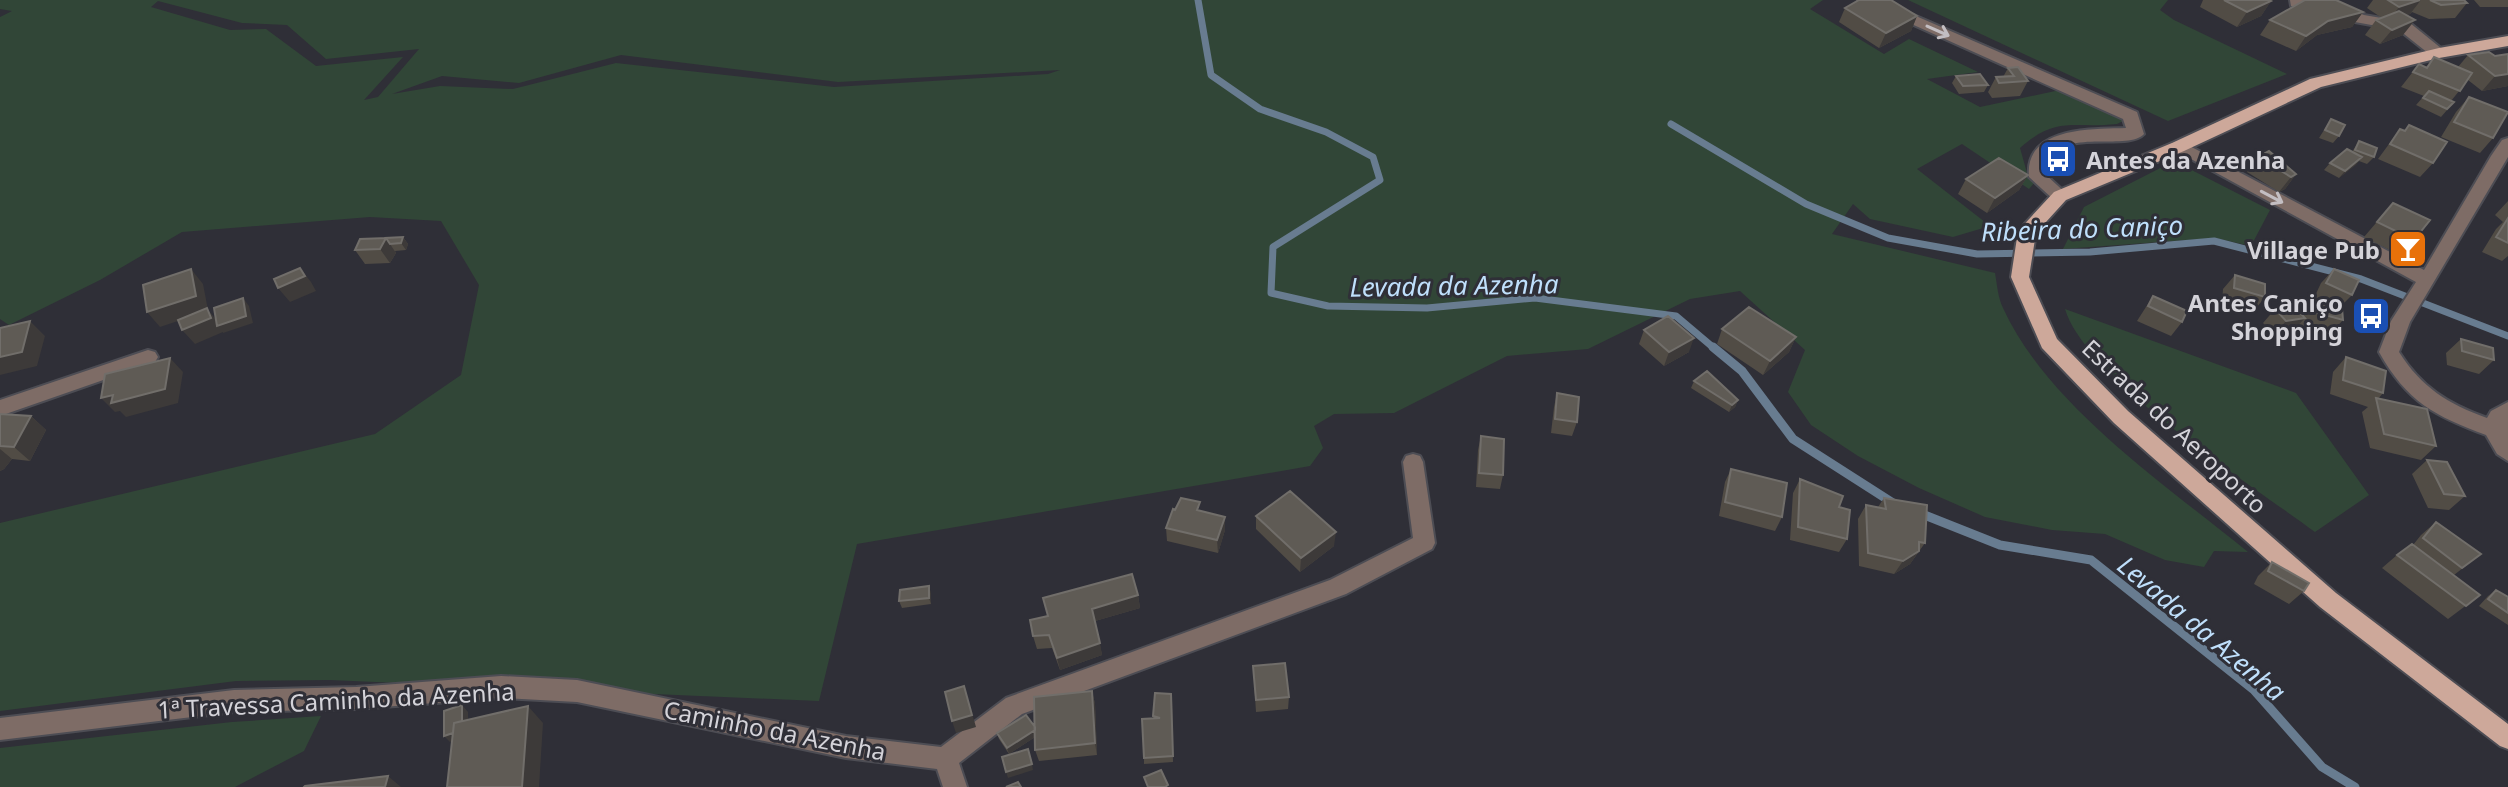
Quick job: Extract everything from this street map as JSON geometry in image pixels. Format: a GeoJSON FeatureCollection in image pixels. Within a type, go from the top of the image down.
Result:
{"type":"FeatureCollection","features":[{"type":"Feature","properties":{"kind":"main road","name":"Estrada do Aeroporto"},"geometry":{"type":"LineString","coordinates":[[2508,41],[2439,53],[2316,83],[2178,147],[2060,196],[2027,231],[2020,277],[2049,343],[2121,417],[2328,600],[2508,738]]}},
{"type":"Feature","properties":{"kind":"street"},"geometry":{"type":"LineString","coordinates":[[1866,0],[2131,116],[2136,134],[2063,140],[2043,149],[2036,161],[2038,177],[2060,196]]}},
{"type":"Feature","properties":{"kind":"street"},"geometry":{"type":"LineString","coordinates":[[2296,3],[2323,4],[2361,19],[2404,26],[2439,53]]}},
{"type":"Feature","properties":{"kind":"street"},"geometry":{"type":"LineString","coordinates":[[2494,429],[2431,403],[2406,383],[2389,352],[2395,328],[2508,144]]}},
{"type":"Feature","properties":{"kind":"street"},"geometry":{"type":"LineString","coordinates":[[2178,147],[2427,280]]}},
{"type":"Feature","properties":{"kind":"street"},"geometry":{"type":"LineString","coordinates":[[0,408],[148,357]]}},
{"type":"Feature","properties":{"kind":"street"},"geometry":{"type":"LineString","coordinates":[[2508,410],[2498,417],[2494,429],[2499,443],[2508,453]]}},
{"type":"Feature","properties":{"kind":"street"},"geometry":{"type":"LineString","coordinates":[[955,787],[945,759],[1014,706],[1338,587],[1424,543],[1413,462]]}},
{"type":"Feature","properties":{"kind":"street","name":"1ª Travessa Caminho da Azenha"},"geometry":{"type":"LineString","coordinates":[[0,729],[234,701],[356,698],[501,687],[577,691]]}},
{"type":"Feature","properties":{"kind":"street","name":"Caminho da Azenha"},"geometry":{"type":"LineString","coordinates":[[577,691],[846,747],[945,759]]}},
{"type":"Feature","properties":{"kind":"green space"},"geometry":{"type":"Polygon","coordinates":[[[0,0],[1823,0],[1810,9],[1884,54],[1909,39],[1978,72],[1927,79],[1980,107],[2060,90],[2120,116],[2123,121],[2117,124],[2055,127],[2020,148],[2027,173],[2034,183],[2029,189],[1962,144],[1917,169],[1990,226],[1953,237],[1870,219],[1853,204],[1832,234],[1995,273],[2003,308],[2023,344],[2049,378],[2112,442],[2248,552],[2214,551],[2204,567],[2165,560],[2105,534],[2052,530],[1985,517],[1919,488],[1858,456],[1811,425],[1788,392],[1805,350],[1740,291],[1690,299],[1588,349],[1507,356],[1394,413],[1334,414],[1314,426],[1323,448],[1310,466],[857,544],[819,701],[329,680],[236,681],[0,711],[0,523],[375,434],[461,375],[479,285],[441,221],[370,217],[182,232],[100,280],[9,325],[0,319],[0,17],[12,11],[0,9],[0,0]],[[158,1],[151,7],[230,30],[266,29],[316,66],[403,57],[364,100],[378,97],[419,49],[326,59],[287,25],[242,23],[158,1]],[[621,55],[519,83],[442,76],[392,94],[440,86],[513,89],[616,63],[834,87],[1048,74],[1060,70],[838,82],[621,55]]]}},
{"type":"Feature","properties":{"kind":"green space"},"geometry":{"type":"Polygon","coordinates":[[[1908,0],[2168,0],[2160,10],[2174,20],[2287,74],[2168,121],[1908,0]]]}},
{"type":"Feature","properties":{"kind":"green space"},"geometry":{"type":"Polygon","coordinates":[[[2174,161],[2270,210],[2251,246],[2215,238],[2063,249],[2084,207],[2174,161]]]}},
{"type":"Feature","properties":{"kind":"green space"},"geometry":{"type":"Polygon","coordinates":[[[2065,309],[2296,393],[2369,495],[2315,532],[2214,460],[2137,398],[2104,367],[2079,337],[2065,309]]]}},
{"type":"Feature","properties":{"kind":"green space"},"geometry":{"type":"Polygon","coordinates":[[[321,716],[304,751],[235,787],[0,787],[0,748],[232,722],[321,716]]]}},
{"type":"Feature","properties":{"kind":"building"},"geometry":{"type":"Polygon","coordinates":[[[1859,0],[1891,0],[1917,16],[1886,33],[1845,8],[1859,0]]]}},
{"type":"Feature","properties":{"kind":"building"},"geometry":{"type":"Polygon","coordinates":[[[2224,0],[2269,0],[2271,1],[2247,12],[2224,0]]]}},
{"type":"Feature","properties":{"kind":"building"},"geometry":{"type":"Polygon","coordinates":[[[2305,0],[2336,0],[2363,12],[2328,21],[2306,36],[2270,20],[2305,0]]]}},
{"type":"Feature","properties":{"kind":"building"},"geometry":{"type":"Polygon","coordinates":[[[2388,0],[2420,0],[2399,7],[2388,0]]]}},
{"type":"Feature","properties":{"kind":"building"},"geometry":{"type":"Polygon","coordinates":[[[2430,0],[2464,0],[2467,3],[2441,5],[2430,0]]]}},
{"type":"Feature","properties":{"kind":"building"},"geometry":{"type":"Polygon","coordinates":[[[2399,11],[2415,20],[2392,30],[2376,20],[2399,11]]]}},
{"type":"Feature","properties":{"kind":"building"},"geometry":{"type":"Polygon","coordinates":[[[2489,52],[2495,56],[2508,54],[2508,74],[2495,76],[2468,55],[2489,52]]]}},
{"type":"Feature","properties":{"kind":"building"},"geometry":{"type":"Polygon","coordinates":[[[2434,57],[2472,73],[2460,91],[2413,72],[2419,64],[2427,68],[2434,57]]]}},
{"type":"Feature","properties":{"kind":"building"},"geometry":{"type":"Polygon","coordinates":[[[2018,67],[2028,81],[1999,83],[1996,77],[2014,76],[2008,68],[2018,67]]]}},
{"type":"Feature","properties":{"kind":"building"},"geometry":{"type":"Polygon","coordinates":[[[1980,74],[1988,85],[1963,86],[1956,76],[1980,74]]]}},
{"type":"Feature","properties":{"kind":"building"},"geometry":{"type":"Polygon","coordinates":[[[2429,91],[2454,102],[2447,109],[2423,98],[2429,91]]]}},
{"type":"Feature","properties":{"kind":"building"},"geometry":{"type":"Polygon","coordinates":[[[2469,97],[2508,112],[2493,138],[2454,122],[2469,97]]]}},
{"type":"Feature","properties":{"kind":"building"},"geometry":{"type":"Polygon","coordinates":[[[2331,119],[2345,125],[2339,136],[2325,130],[2331,119]]]}},
{"type":"Feature","properties":{"kind":"building"},"geometry":{"type":"Polygon","coordinates":[[[2409,125],[2447,142],[2433,163],[2390,144],[2400,129],[2405,131],[2409,125]]]}},
{"type":"Feature","properties":{"kind":"building"},"geometry":{"type":"Polygon","coordinates":[[[2359,141],[2377,148],[2374,157],[2355,150],[2359,141]]]}},
{"type":"Feature","properties":{"kind":"building"},"geometry":{"type":"Polygon","coordinates":[[[2347,149],[2362,157],[2345,171],[2330,163],[2347,149]]]}},
{"type":"Feature","properties":{"kind":"building"},"geometry":{"type":"Polygon","coordinates":[[[2269,151],[2296,174],[2291,177],[2258,157],[2269,151]]]}},
{"type":"Feature","properties":{"kind":"building"},"geometry":{"type":"Polygon","coordinates":[[[1999,158],[2028,175],[1995,198],[1966,179],[1999,158]]]}},
{"type":"Feature","properties":{"kind":"building"},"geometry":{"type":"Polygon","coordinates":[[[2393,203],[2430,220],[2414,240],[2377,222],[2393,203]]]}},
{"type":"Feature","properties":{"kind":"building"},"geometry":{"type":"Polygon","coordinates":[[[2508,218],[2508,243],[2496,237],[2508,218]]]}},
{"type":"Feature","properties":{"kind":"building"},"geometry":{"type":"Polygon","coordinates":[[[403,237],[401,243],[390,244],[386,238],[403,237]]]}},
{"type":"Feature","properties":{"kind":"building"},"geometry":{"type":"Polygon","coordinates":[[[386,238],[380,249],[355,250],[360,239],[386,238]]]}},
{"type":"Feature","properties":{"kind":"building"},"geometry":{"type":"Polygon","coordinates":[[[300,268],[305,276],[278,288],[274,279],[300,268]]]}},
{"type":"Feature","properties":{"kind":"building"},"geometry":{"type":"Polygon","coordinates":[[[191,269],[196,296],[147,312],[143,285],[191,269]]]}},
{"type":"Feature","properties":{"kind":"building"},"geometry":{"type":"Polygon","coordinates":[[[2334,269],[2359,280],[2352,295],[2326,283],[2334,269]]]}},
{"type":"Feature","properties":{"kind":"building"},"geometry":{"type":"Polygon","coordinates":[[[2235,275],[2265,284],[2265,297],[2234,288],[2235,275]]]}},
{"type":"Feature","properties":{"kind":"building"},"geometry":{"type":"Polygon","coordinates":[[[2153,296],[2187,311],[2182,322],[2148,306],[2153,296]]]}},
{"type":"Feature","properties":{"kind":"building"},"geometry":{"type":"Polygon","coordinates":[[[243,298],[246,316],[217,326],[214,308],[243,298]]]}},
{"type":"Feature","properties":{"kind":"building"},"geometry":{"type":"Polygon","coordinates":[[[2309,299],[2342,308],[2343,320],[2310,311],[2309,299]]]}},
{"type":"Feature","properties":{"kind":"building"},"geometry":{"type":"Polygon","coordinates":[[[2294,306],[2305,318],[2286,321],[2275,309],[2294,306]]]}},
{"type":"Feature","properties":{"kind":"building"},"geometry":{"type":"Polygon","coordinates":[[[1749,307],[1796,337],[1770,361],[1722,329],[1749,307]]]}},
{"type":"Feature","properties":{"kind":"building"},"geometry":{"type":"Polygon","coordinates":[[[207,308],[211,318],[182,330],[178,320],[207,308]]]}},
{"type":"Feature","properties":{"kind":"building"},"geometry":{"type":"Polygon","coordinates":[[[1668,316],[1694,338],[1669,352],[1644,330],[1668,316]]]}},
{"type":"Feature","properties":{"kind":"building"},"geometry":{"type":"Polygon","coordinates":[[[30,321],[22,352],[0,357],[0,328],[30,321]]]}},
{"type":"Feature","properties":{"kind":"building"},"geometry":{"type":"Polygon","coordinates":[[[2461,339],[2493,348],[2494,360],[2462,351],[2461,339]]]}},
{"type":"Feature","properties":{"kind":"building"},"geometry":{"type":"Polygon","coordinates":[[[2346,357],[2386,371],[2383,393],[2343,380],[2346,357]]]}},
{"type":"Feature","properties":{"kind":"building"},"geometry":{"type":"Polygon","coordinates":[[[170,358],[165,389],[111,403],[113,395],[101,398],[105,374],[170,358]]]}},
{"type":"Feature","properties":{"kind":"building"},"geometry":{"type":"Polygon","coordinates":[[[1707,371],[1738,400],[1732,405],[1694,381],[1707,371]]]}},
{"type":"Feature","properties":{"kind":"building"},"geometry":{"type":"Polygon","coordinates":[[[1557,393],[1579,397],[1577,422],[1555,419],[1557,393]]]}},
{"type":"Feature","properties":{"kind":"building"},"geometry":{"type":"Polygon","coordinates":[[[2376,398],[2427,409],[2436,446],[2384,434],[2376,398]]]}},
{"type":"Feature","properties":{"kind":"building"},"geometry":{"type":"Polygon","coordinates":[[[0,414],[31,416],[14,447],[0,446],[0,414]]]}},
{"type":"Feature","properties":{"kind":"building"},"geometry":{"type":"Polygon","coordinates":[[[1481,436],[1504,439],[1503,475],[1479,473],[1481,436]]]}},
{"type":"Feature","properties":{"kind":"building"},"geometry":{"type":"Polygon","coordinates":[[[2427,460],[2447,462],[2465,496],[2444,494],[2427,460]]]}},
{"type":"Feature","properties":{"kind":"building"},"geometry":{"type":"Polygon","coordinates":[[[1731,469],[1787,483],[1782,517],[1725,502],[1731,469]]]}},
{"type":"Feature","properties":{"kind":"building"},"geometry":{"type":"Polygon","coordinates":[[[1800,479],[1843,496],[1839,507],[1850,510],[1847,539],[1798,527],[1800,479]]]}},
{"type":"Feature","properties":{"kind":"building"},"geometry":{"type":"Polygon","coordinates":[[[1290,491],[1336,532],[1301,558],[1256,516],[1290,491]]]}},
{"type":"Feature","properties":{"kind":"building"},"geometry":{"type":"Polygon","coordinates":[[[1181,498],[1200,502],[1197,510],[1225,517],[1217,540],[1166,528],[1181,498]]]}},
{"type":"Feature","properties":{"kind":"building"},"geometry":{"type":"Polygon","coordinates":[[[1884,498],[1927,505],[1925,543],[1919,542],[1919,551],[1903,561],[1868,553],[1866,505],[1886,509],[1884,498]]]}},
{"type":"Feature","properties":{"kind":"building"},"geometry":{"type":"Polygon","coordinates":[[[2436,522],[2481,554],[2462,568],[2423,538],[2436,522]]]}},
{"type":"Feature","properties":{"kind":"building"},"geometry":{"type":"Polygon","coordinates":[[[2412,544],[2480,595],[2466,606],[2397,555],[2412,544]]]}},
{"type":"Feature","properties":{"kind":"building"},"geometry":{"type":"Polygon","coordinates":[[[2272,562],[2309,583],[2304,591],[2268,571],[2272,562]]]}},
{"type":"Feature","properties":{"kind":"building"},"geometry":{"type":"Polygon","coordinates":[[[1132,574],[1138,595],[1092,609],[1100,643],[1057,658],[1049,635],[1033,636],[1030,620],[1048,616],[1043,598],[1132,574]]]}},
{"type":"Feature","properties":{"kind":"building"},"geometry":{"type":"Polygon","coordinates":[[[929,586],[929,598],[899,601],[900,590],[929,586]]]}},
{"type":"Feature","properties":{"kind":"building"},"geometry":{"type":"Polygon","coordinates":[[[2496,590],[2508,597],[2508,613],[2488,599],[2496,590]]]}},
{"type":"Feature","properties":{"kind":"building"},"geometry":{"type":"Polygon","coordinates":[[[1285,663],[1289,697],[1256,700],[1253,666],[1285,663]]]}},
{"type":"Feature","properties":{"kind":"building"},"geometry":{"type":"Polygon","coordinates":[[[964,686],[972,715],[952,721],[945,692],[964,686]]]}},
{"type":"Feature","properties":{"kind":"building"},"geometry":{"type":"Polygon","coordinates":[[[1092,691],[1095,743],[1035,750],[1034,697],[1092,691]]]}},
{"type":"Feature","properties":{"kind":"building"},"geometry":{"type":"Polygon","coordinates":[[[1155,693],[1171,694],[1173,756],[1144,758],[1142,719],[1160,718],[1153,716],[1155,693]]]}},
{"type":"Feature","properties":{"kind":"building"},"geometry":{"type":"Polygon","coordinates":[[[462,705],[462,721],[454,723],[453,733],[444,736],[444,711],[462,705]]]}},
{"type":"Feature","properties":{"kind":"building"},"geometry":{"type":"Polygon","coordinates":[[[528,706],[522,787],[447,787],[454,723],[528,706]]]}},
{"type":"Feature","properties":{"kind":"building"},"geometry":{"type":"Polygon","coordinates":[[[1026,715],[1035,730],[1007,748],[997,733],[1026,715]]]}},
{"type":"Feature","properties":{"kind":"building"},"geometry":{"type":"Polygon","coordinates":[[[1028,749],[1032,764],[1006,772],[1002,757],[1028,749]]]}},
{"type":"Feature","properties":{"kind":"building"},"geometry":{"type":"Polygon","coordinates":[[[1161,770],[1168,785],[1148,787],[1144,777],[1161,770]]]}},
{"type":"Feature","properties":{"kind":"building"},"geometry":{"type":"Polygon","coordinates":[[[388,776],[385,787],[304,787],[305,786],[388,776]]]}},
{"type":"Feature","properties":{"kind":"waterway","name":"Levada da Azenha"},"geometry":{"type":"LineString","coordinates":[[1198,0],[1211,75],[1260,109],[1326,132],[1373,157],[1380,180],[1273,247],[1271,293],[1328,306],[1427,308],[1535,298],[1676,316],[1715,349]]}},
{"type":"Feature","properties":{"kind":"waterway","name":"Ribeira do Caniço"},"geometry":{"type":"LineString","coordinates":[[1671,124],[1806,204],[1888,238],[1977,254],[2090,252],[2214,241],[2361,279],[2508,336]]}},
{"type":"Feature","properties":{"kind":"waterway"},"geometry":{"type":"LineString","coordinates":[[1713,347],[1742,371],[1793,439],[1893,503]]}},
{"type":"Feature","properties":{"kind":"waterway","name":"Levada da Azenha"},"geometry":{"type":"LineString","coordinates":[[1917,512],[2000,545],[2091,560],[2254,690],[2322,767],[2355,787]]}},
{"type":"Feature","properties":{"kind":"place","name":"Antes da Azenha"},"geometry":{"type":"Point","coordinates":[2058,159]}},
{"type":"Feature","properties":{"kind":"place","name":"Village Pub"},"geometry":{"type":"Point","coordinates":[2408,249]}},
{"type":"Feature","properties":{"kind":"place","name":"Antes Caniço Shopping"},"geometry":{"type":"Point","coordinates":[2371,316]}}]}
